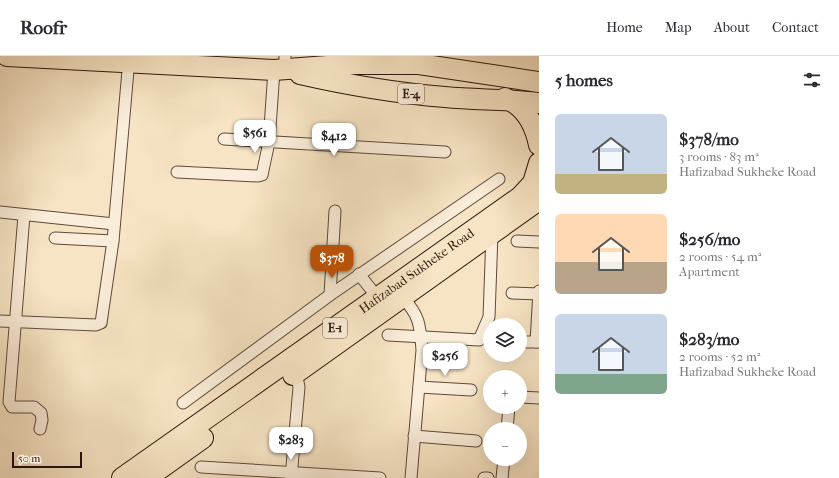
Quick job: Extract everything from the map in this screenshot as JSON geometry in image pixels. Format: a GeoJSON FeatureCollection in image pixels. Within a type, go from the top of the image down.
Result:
{"type":"FeatureCollection","features":[{"type":"Feature","properties":{"kind":"highway","name":"E-4"},"geometry":{"type":"LineString","coordinates":[[7,56],[281,65],[370,60],[419,60],[508,78],[539,82]]}},
{"type":"Feature","properties":{"kind":"highway","name":"E-4"},"geometry":{"type":"LineString","coordinates":[[281,65],[350,86],[447,97],[507,99],[539,103]]}},
{"type":"Feature","properties":{"kind":"highway","name":"E-4"},"geometry":{"type":"LineString","coordinates":[[507,99],[468,88],[428,85],[425,81],[430,77],[469,81],[508,78]]}},
{"type":"Feature","properties":{"kind":"highway"},"geometry":{"type":"LineString","coordinates":[[507,99],[525,112],[538,140]]}},
{"type":"Feature","properties":{"kind":"highway","name":"Hafizabad Sukheke Road"},"geometry":{"type":"LineString","coordinates":[[122,478],[374,293],[524,193],[533,183],[538,166]]}},
{"type":"Feature","properties":{"kind":"highway","name":"Hafizabad Sukheke Road"},"geometry":{"type":"LineString","coordinates":[[147,478],[538,202]]}},
{"type":"Feature","properties":{"kind":"street"},"geometry":{"type":"LineString","coordinates":[[0,321],[96,326],[101,323],[113,241],[129,60]]}},
{"type":"Feature","properties":{"kind":"street"},"geometry":{"type":"LineString","coordinates":[[177,172],[262,175],[269,142],[281,65]]}},
{"type":"Feature","properties":{"kind":"street"},"geometry":{"type":"LineString","coordinates":[[224,138],[445,152]]}},
{"type":"Feature","properties":{"kind":"street"},"geometry":{"type":"LineString","coordinates":[[183,403],[330,295],[498,179]]}},
{"type":"Feature","properties":{"kind":"street"},"geometry":{"type":"LineString","coordinates":[[330,295],[335,211]]}},
{"type":"Feature","properties":{"kind":"street"},"geometry":{"type":"LineString","coordinates":[[0,212],[114,224]]}},
{"type":"Feature","properties":{"kind":"street"},"geometry":{"type":"LineString","coordinates":[[24,215],[14,322],[9,402],[12,407],[34,407],[41,412],[42,420],[40,429]]}},
{"type":"Feature","properties":{"kind":"street"},"geometry":{"type":"LineString","coordinates":[[388,335],[479,340],[489,317],[492,234]]}},
{"type":"Feature","properties":{"kind":"street"},"geometry":{"type":"LineString","coordinates":[[56,238],[113,241]]}},
{"type":"Feature","properties":{"kind":"street"},"geometry":{"type":"LineString","coordinates":[[517,241],[539,242]]}},
{"type":"Feature","properties":{"kind":"street"},"geometry":{"type":"LineString","coordinates":[[360,275],[374,293]]}},
{"type":"Feature","properties":{"kind":"street"},"geometry":{"type":"LineString","coordinates":[[512,293],[539,293],[538,342],[527,342]]}},
{"type":"Feature","properties":{"kind":"street"},"geometry":{"type":"LineString","coordinates":[[403,298],[414,310],[421,330],[419,387],[411,478]]}},
{"type":"Feature","properties":{"kind":"street"},"geometry":{"type":"LineString","coordinates":[[291,475],[299,387],[298,382],[293,375]]}},
{"type":"Feature","properties":{"kind":"street"},"geometry":{"type":"LineString","coordinates":[[419,387],[471,390]]}},
{"type":"Feature","properties":{"kind":"street"},"geometry":{"type":"LineString","coordinates":[[527,398],[539,398]]}},
{"type":"Feature","properties":{"kind":"street"},"geometry":{"type":"LineString","coordinates":[[414,436],[476,441]]}},
{"type":"Feature","properties":{"kind":"street"},"geometry":{"type":"LineString","coordinates":[[502,478],[503,466]]}},
{"type":"Feature","properties":{"kind":"street"},"geometry":{"type":"LineString","coordinates":[[201,467],[291,475],[380,478]]}}]}
